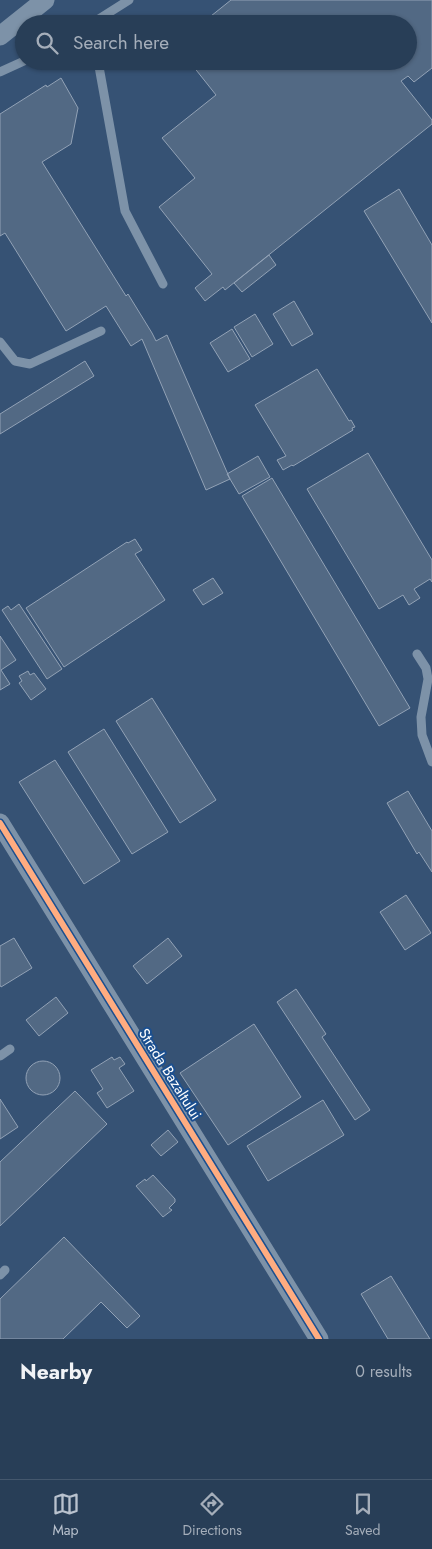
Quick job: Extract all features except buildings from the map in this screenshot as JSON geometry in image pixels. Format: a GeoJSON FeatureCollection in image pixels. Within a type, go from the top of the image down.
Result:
{"type":"FeatureCollection","features":[{"type":"Feature","properties":{"kind":"street"},"geometry":{"type":"LineString","coordinates":[[26,15],[45,0]]}},
{"type":"Feature","properties":{"kind":"street"},"geometry":{"type":"LineString","coordinates":[[0,36],[15,24]]}},
{"type":"Feature","properties":{"kind":"street","name":"Strada Bazaltului"},"geometry":{"type":"LineString","coordinates":[[0,823],[319,1339]]}},
{"type":"Feature","properties":{"kind":"lane"},"geometry":{"type":"LineString","coordinates":[[105,15],[129,0]]}},
{"type":"Feature","properties":{"kind":"lane"},"geometry":{"type":"LineString","coordinates":[[0,72],[15,64]]}},
{"type":"Feature","properties":{"kind":"lane"},"geometry":{"type":"LineString","coordinates":[[100,70],[125,211],[163,284]]}},
{"type":"Feature","properties":{"kind":"lane"},"geometry":{"type":"LineString","coordinates":[[0,342],[15,361],[30,364],[101,331]]}},
{"type":"Feature","properties":{"kind":"lane"},"geometry":{"type":"LineString","coordinates":[[418,654],[426,668],[428,679],[421,717],[422,735],[432,762]]}},
{"type":"Feature","properties":{"kind":"cycle path"},"geometry":{"type":"LineString","coordinates":[[0,823],[319,1339]]}}]}
